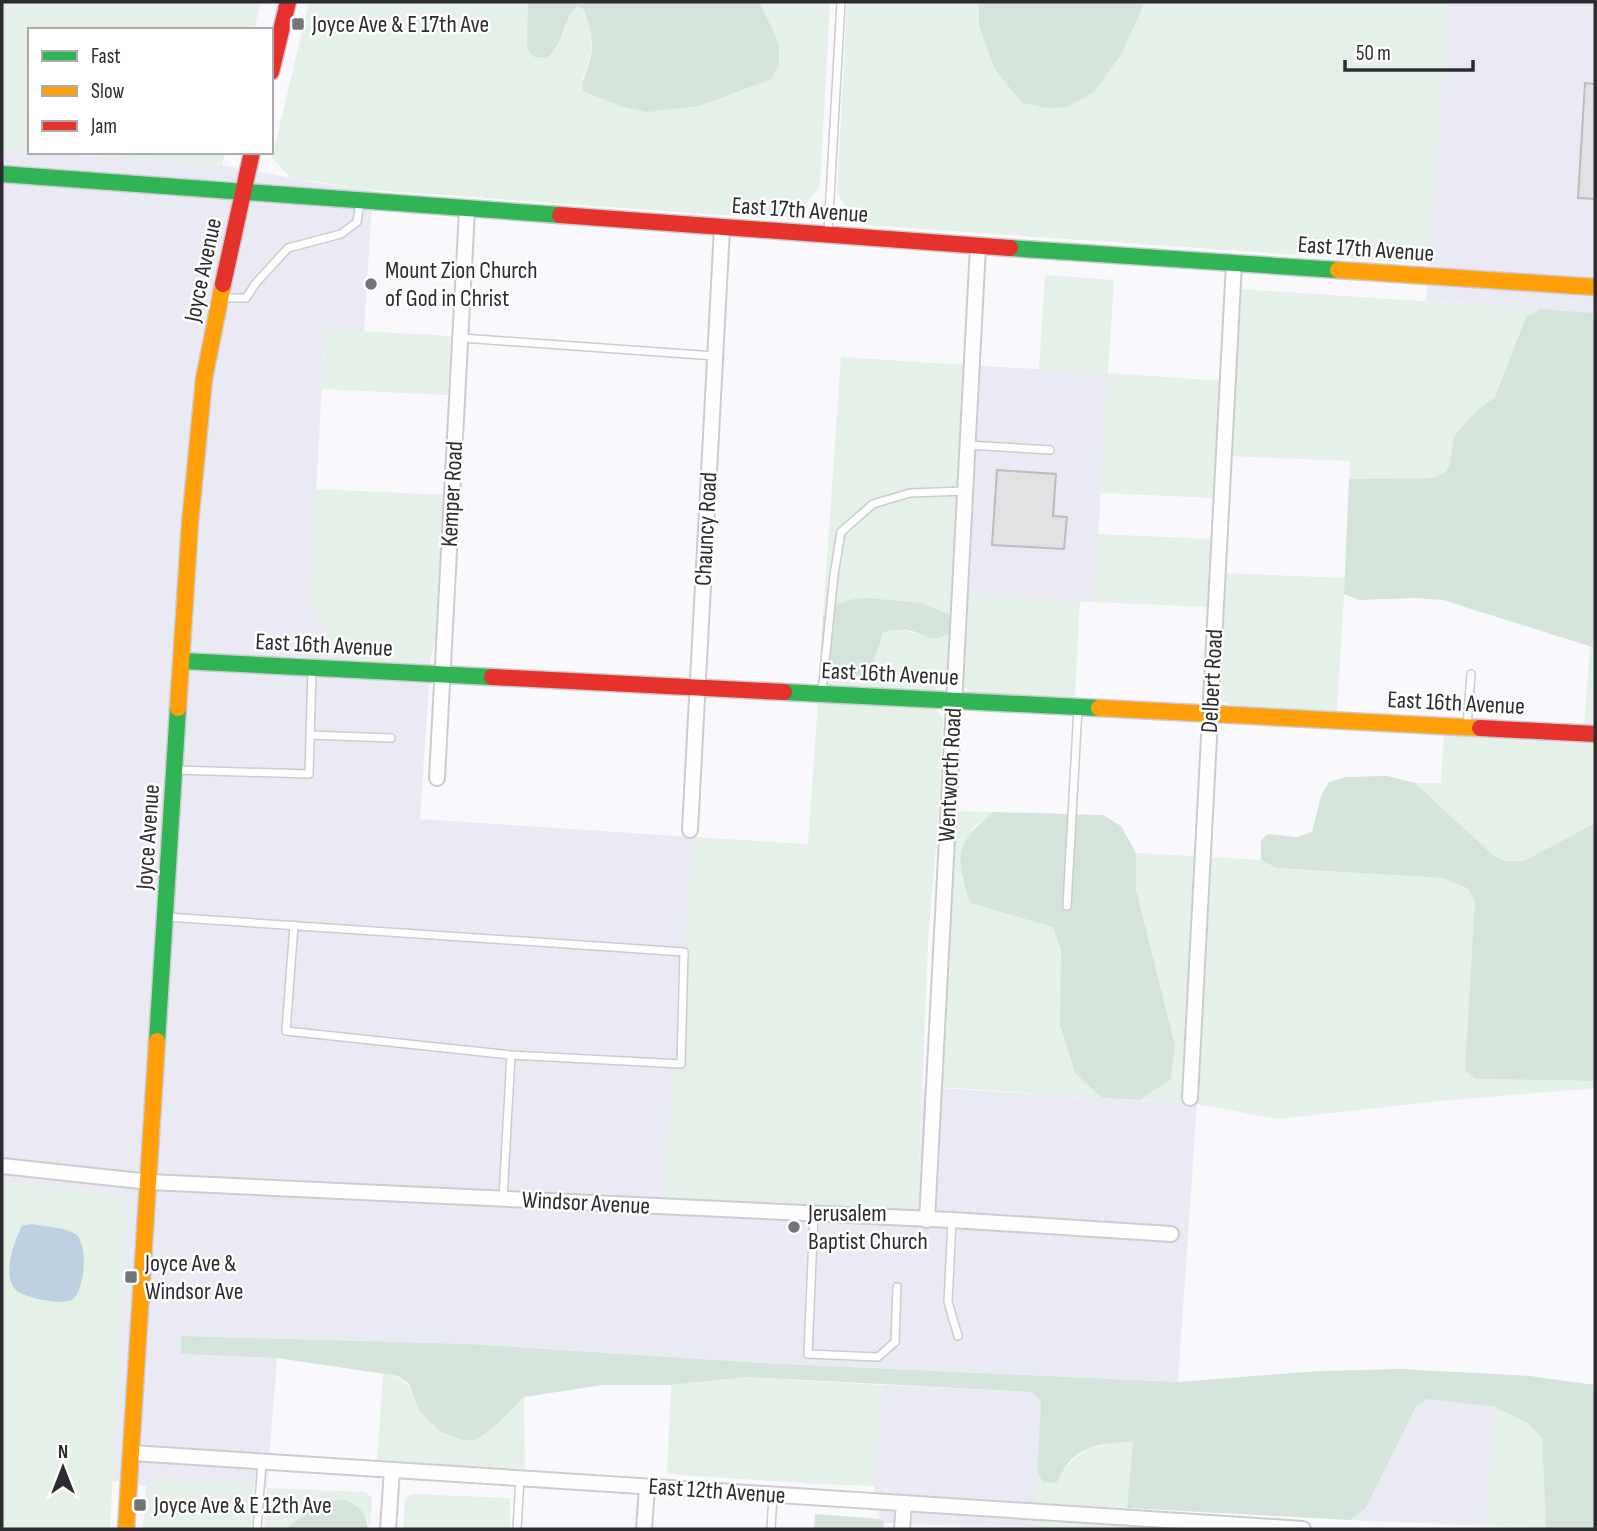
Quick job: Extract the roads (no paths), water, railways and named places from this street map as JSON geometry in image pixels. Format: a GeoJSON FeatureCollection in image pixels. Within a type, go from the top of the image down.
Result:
{"type":"FeatureCollection","features":[{"type":"Feature","properties":{"kind":"street"},"geometry":{"type":"LineString","coordinates":[[273,64],[288,2]]}},
{"type":"Feature","properties":{"kind":"street","name":"Joyce Avenue"},"geometry":{"type":"LineString","coordinates":[[126,1529],[190,523],[204,379],[252,154]]}},
{"type":"Feature","properties":{"kind":"street","name":"East 17th Avenue"},"geometry":{"type":"LineString","coordinates":[[2,174],[467,210],[1595,287]]}},
{"type":"Feature","properties":{"kind":"street","name":"Kemper Road"},"geometry":{"type":"LineString","coordinates":[[437,778],[467,210]]}},
{"type":"Feature","properties":{"kind":"street","name":"Chauncy Road"},"geometry":{"type":"LineString","coordinates":[[691,830],[722,228]]}},
{"type":"Feature","properties":{"kind":"street","name":"Wentworth Road"},"geometry":{"type":"LineString","coordinates":[[927,1220],[978,246]]}},
{"type":"Feature","properties":{"kind":"street","name":"Delbert Road"},"geometry":{"type":"LineString","coordinates":[[1190,1098],[1234,263]]}},
{"type":"Feature","properties":{"kind":"street","name":"East 16th Avenue"},"geometry":{"type":"LineString","coordinates":[[182,661],[1595,734]]}},
{"type":"Feature","properties":{"kind":"street","name":"Windsor Avenue"},"geometry":{"type":"LineString","coordinates":[[2,1166],[150,1182],[952,1220],[1171,1234]]}},
{"type":"Feature","properties":{"kind":"street","name":"East 12th Avenue"},"geometry":{"type":"LineString","coordinates":[[132,1453],[1303,1529]]}},
{"type":"Feature","properties":{"kind":"street"},"geometry":{"type":"LineString","coordinates":[[388,1529],[392,1470]]}},
{"type":"Feature","properties":{"kind":"street"},"geometry":{"type":"LineString","coordinates":[[644,1529],[647,1487]]}},
{"type":"Feature","properties":{"kind":"street"},"geometry":{"type":"LineString","coordinates":[[902,1529],[904,1503]]}},
{"type":"Feature","properties":{"kind":"lane"},"geometry":{"type":"LineString","coordinates":[[827,235],[841,2]]}},
{"type":"Feature","properties":{"kind":"lane"},"geometry":{"type":"LineString","coordinates":[[220,298],[246,298],[288,248],[341,234],[358,222],[360,202]]}},
{"type":"Feature","properties":{"kind":"lane"},"geometry":{"type":"LineString","coordinates":[[460,338],[715,356]]}},
{"type":"Feature","properties":{"kind":"lane"},"geometry":{"type":"LineString","coordinates":[[968,444],[1050,450]]}},
{"type":"Feature","properties":{"kind":"lane"},"geometry":{"type":"LineString","coordinates":[[822,694],[841,532],[873,504],[910,493],[965,491]]}},
{"type":"Feature","properties":{"kind":"lane"},"geometry":{"type":"LineString","coordinates":[[175,771],[309,774],[312,667]]}},
{"type":"Feature","properties":{"kind":"lane"},"geometry":{"type":"LineString","coordinates":[[1467,727],[1471,674]]}},
{"type":"Feature","properties":{"kind":"lane"},"geometry":{"type":"LineString","coordinates":[[1067,906],[1078,707]]}},
{"type":"Feature","properties":{"kind":"lane"},"geometry":{"type":"LineString","coordinates":[[310,735],[391,738]]}},
{"type":"Feature","properties":{"kind":"lane"},"geometry":{"type":"LineString","coordinates":[[166,916],[684,952],[681,1064],[511,1055],[286,1031],[294,925]]}},
{"type":"Feature","properties":{"kind":"lane"},"geometry":{"type":"LineString","coordinates":[[503,1199],[511,1055]]}},
{"type":"Feature","properties":{"kind":"lane"},"geometry":{"type":"LineString","coordinates":[[814,1214],[808,1354],[878,1357],[895,1342],[897,1287]]}},
{"type":"Feature","properties":{"kind":"lane"},"geometry":{"type":"LineString","coordinates":[[952,1220],[948,1302],[958,1336]]}},
{"type":"Feature","properties":{"kind":"lane"},"geometry":{"type":"LineString","coordinates":[[257,1529],[262,1462]]}},
{"type":"Feature","properties":{"kind":"lane"},"geometry":{"type":"LineString","coordinates":[[517,1529],[520,1479]]}},
{"type":"Feature","properties":{"kind":"lane"},"geometry":{"type":"LineString","coordinates":[[771,1529],[773,1495]]}},
{"type":"Feature","properties":{"kind":"water"},"geometry":{"type":"Polygon","coordinates":[[[32,1224],[64,1229],[79,1238],[83,1254],[83,1275],[78,1292],[69,1301],[34,1298],[18,1292],[11,1282],[11,1257],[16,1240],[22,1226],[32,1224]]]}},
{"type":"Feature","properties":{"kind":"place","name":"Joyce Ave & E 17th Ave"},"geometry":{"type":"Point","coordinates":[298,24]}},
{"type":"Feature","properties":{"kind":"place","name":"Mount Zion Church of God in Christ"},"geometry":{"type":"Point","coordinates":[371,284]}},
{"type":"Feature","properties":{"kind":"place","name":"Jerusalem Baptist Church"},"geometry":{"type":"Point","coordinates":[794,1227]}},
{"type":"Feature","properties":{"kind":"place","name":"Joyce Ave & Windsor Ave"},"geometry":{"type":"Point","coordinates":[131,1277]}},
{"type":"Feature","properties":{"kind":"place","name":"Joyce Ave & E 12th Ave"},"geometry":{"type":"Point","coordinates":[140,1505]}}]}
